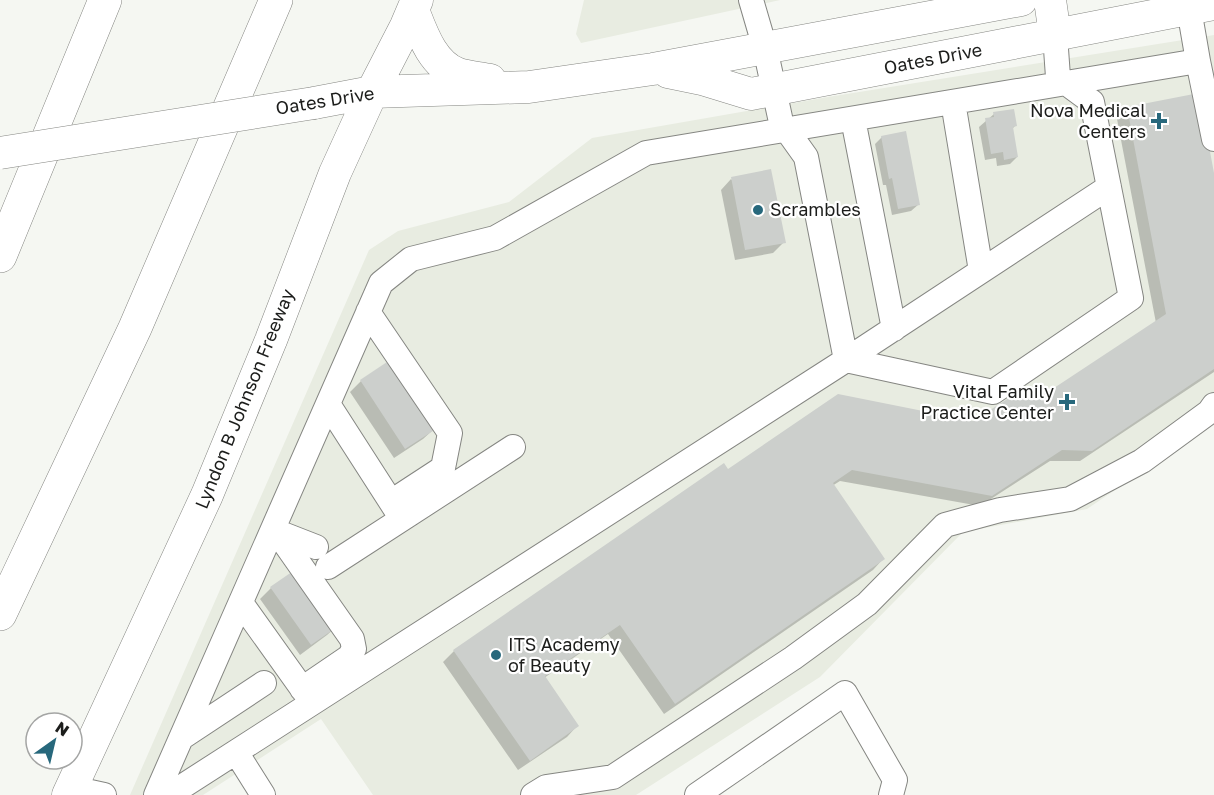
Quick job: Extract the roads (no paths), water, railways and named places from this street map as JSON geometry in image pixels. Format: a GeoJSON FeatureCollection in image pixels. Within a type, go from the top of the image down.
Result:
{"type":"FeatureCollection","features":[{"type":"Feature","properties":{"kind":"highway"},"geometry":{"type":"LineString","coordinates":[[0,256],[105,0]]}},
{"type":"Feature","properties":{"kind":"highway"},"geometry":{"type":"LineString","coordinates":[[0,614],[135,328],[276,0]]}},
{"type":"Feature","properties":{"kind":"main road","name":"Oates Drive"},"geometry":{"type":"LineString","coordinates":[[0,153],[372,92],[529,87],[653,69],[1021,0]]}},
{"type":"Feature","properties":{"kind":"main road"},"geometry":{"type":"LineString","coordinates":[[1050,0],[1055,35]]}},
{"type":"Feature","properties":{"kind":"main road"},"geometry":{"type":"LineString","coordinates":[[415,5],[426,41],[436,57],[457,73],[529,87]]}},
{"type":"Feature","properties":{"kind":"main road","name":"Lyndon B Johnson Freeway"},"geometry":{"type":"LineString","coordinates":[[70,791],[207,495],[271,340],[335,173],[415,5]]}},
{"type":"Feature","properties":{"kind":"main road","name":"Oates Drive"},"geometry":{"type":"LineString","coordinates":[[653,69],[702,79],[751,94],[1201,7]]}},
{"type":"Feature","properties":{"kind":"lane"},"geometry":{"type":"LineString","coordinates":[[751,0],[765,48],[772,90],[781,122],[806,157],[846,360]]}},
{"type":"Feature","properties":{"kind":"lane"},"geometry":{"type":"LineString","coordinates":[[1201,7],[1198,61],[1214,139]]}},
{"type":"Feature","properties":{"kind":"lane"},"geometry":{"type":"LineString","coordinates":[[846,360],[993,392],[1131,298],[1092,102],[1058,76],[1055,35]]}},
{"type":"Feature","properties":{"kind":"lane"},"geometry":{"type":"LineString","coordinates":[[156,795],[275,531],[381,283],[411,259],[495,238],[646,153],[1198,61]]}},
{"type":"Feature","properties":{"kind":"lane"},"geometry":{"type":"LineString","coordinates":[[952,102],[981,271]]}},
{"type":"Feature","properties":{"kind":"lane"},"geometry":{"type":"LineString","coordinates":[[854,119],[894,329]]}},
{"type":"Feature","properties":{"kind":"lane"},"geometry":{"type":"LineString","coordinates":[[307,696],[846,360],[1109,187]]}},
{"type":"Feature","properties":{"kind":"lane"},"geometry":{"type":"LineString","coordinates":[[368,312],[450,433],[443,468],[397,511]]}},
{"type":"Feature","properties":{"kind":"lane"},"geometry":{"type":"LineString","coordinates":[[328,404],[397,511]]}},
{"type":"Feature","properties":{"kind":"lane"},"geometry":{"type":"LineString","coordinates":[[533,795],[546,787],[613,777],[793,658],[867,604],[945,525],[1000,510],[1070,499],[1142,461],[1209,412],[1214,405]]}},
{"type":"Feature","properties":{"kind":"lane"},"geometry":{"type":"LineString","coordinates":[[275,531],[322,557],[397,511],[513,447]]}},
{"type":"Feature","properties":{"kind":"lane"},"geometry":{"type":"LineString","coordinates":[[168,795],[236,752],[307,696],[349,657],[354,649],[352,639],[275,531]]}},
{"type":"Feature","properties":{"kind":"lane"},"geometry":{"type":"LineString","coordinates":[[241,603],[307,696]]}},
{"type":"Feature","properties":{"kind":"lane"},"geometry":{"type":"LineString","coordinates":[[182,738],[264,683]]}},
{"type":"Feature","properties":{"kind":"lane"},"geometry":{"type":"LineString","coordinates":[[696,795],[845,693],[895,780],[891,795]]}},
{"type":"Feature","properties":{"kind":"lane"},"geometry":{"type":"LineString","coordinates":[[236,752],[258,793]]}},
{"type":"Feature","properties":{"kind":"lane"},"geometry":{"type":"LineString","coordinates":[[70,791],[104,795]]}},
{"type":"Feature","properties":{"kind":"place","name":"Nova Medical Centers"},"geometry":{"type":"Point","coordinates":[1159,121]}},
{"type":"Feature","properties":{"kind":"place","name":"Scrambles"},"geometry":{"type":"Point","coordinates":[758,210]}},
{"type":"Feature","properties":{"kind":"place","name":"Vital Family Practice Center"},"geometry":{"type":"Point","coordinates":[1067,402]}},
{"type":"Feature","properties":{"kind":"place","name":"ITS Academy of Beauty"},"geometry":{"type":"Point","coordinates":[496,655]}}]}
